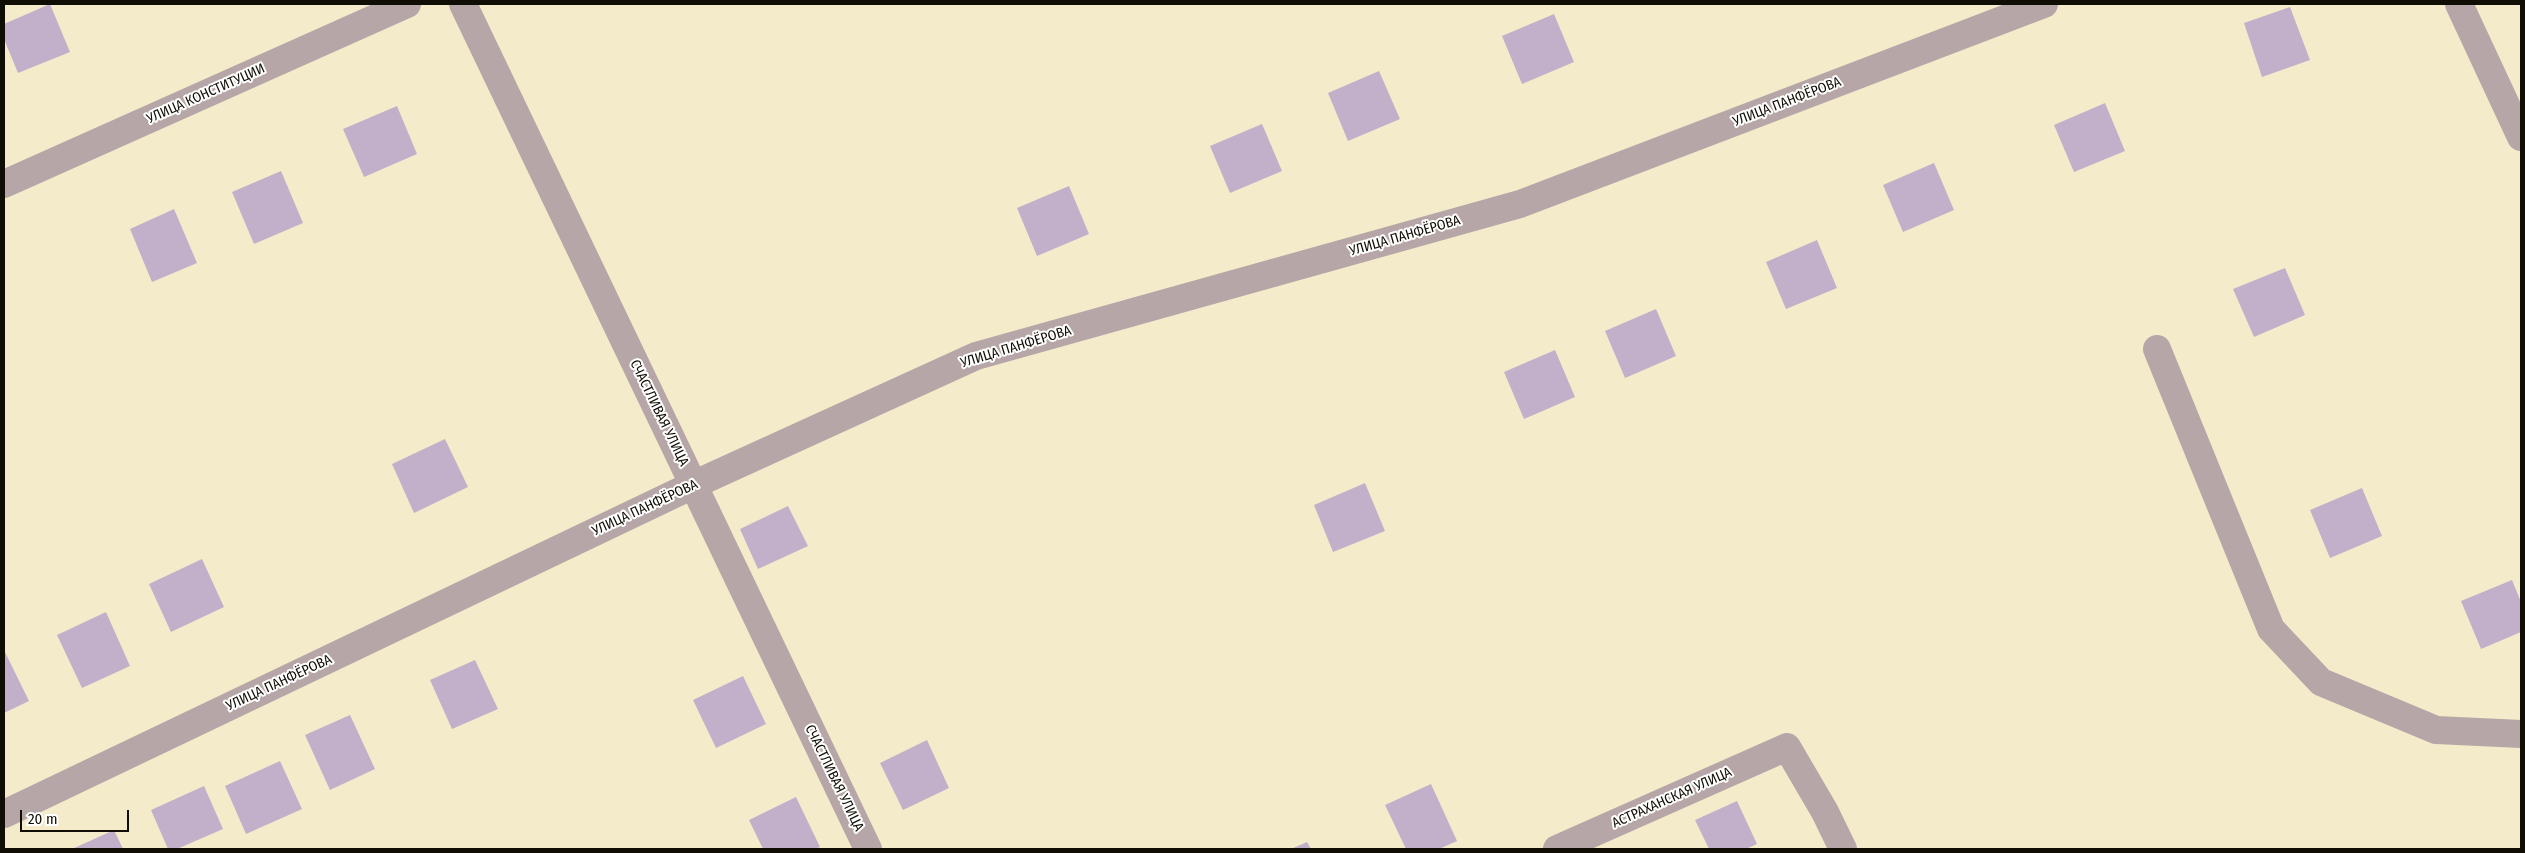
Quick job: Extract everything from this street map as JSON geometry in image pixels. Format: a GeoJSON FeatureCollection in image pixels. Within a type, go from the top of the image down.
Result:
{"type":"FeatureCollection","features":[{"type":"Feature","properties":{"kind":"street","name":"УЛИЦА КОНСТИТУЦИИ"},"geometry":{"type":"LineString","coordinates":[[4,184],[408,4]]}},
{"type":"Feature","properties":{"kind":"street","name":"СЧАСТЛИВАЯ УЛИЦА"},"geometry":{"type":"LineString","coordinates":[[463,4],[868,849]]}},
{"type":"Feature","properties":{"kind":"street","name":"УЛИЦА ПАНФЁРОВА"},"geometry":{"type":"LineString","coordinates":[[4,814],[693,485],[976,356],[1520,204],[2044,4]]}},
{"type":"Feature","properties":{"kind":"street"},"geometry":{"type":"LineString","coordinates":[[2459,4],[2521,137]]}},
{"type":"Feature","properties":{"kind":"street"},"geometry":{"type":"LineString","coordinates":[[2157,349],[2271,628],[2321,682],[2436,730],[2521,734]]}},
{"type":"Feature","properties":{"kind":"street","name":"АСТРАХАНСКАЯ УЛИЦА"},"geometry":{"type":"LineString","coordinates":[[1557,849],[1787,747],[1825,812],[1843,849]]}},
{"type":"Feature","properties":{"kind":"building"},"geometry":{"type":"Polygon","coordinates":[[[50,4],[70,52],[18,73],[4,39],[4,24],[50,4]]]}},
{"type":"Feature","properties":{"kind":"building"},"geometry":{"type":"Polygon","coordinates":[[[2290,7],[2310,60],[2262,77],[2244,23],[2290,7]]]}},
{"type":"Feature","properties":{"kind":"building"},"geometry":{"type":"Polygon","coordinates":[[[1554,14],[1574,62],[1522,84],[1502,36],[1554,14]]]}},
{"type":"Feature","properties":{"kind":"building"},"geometry":{"type":"Polygon","coordinates":[[[1379,71],[1400,119],[1348,141],[1328,93],[1379,71]]]}},
{"type":"Feature","properties":{"kind":"building"},"geometry":{"type":"Polygon","coordinates":[[[2105,103],[2125,151],[2074,172],[2054,125],[2105,103]]]}},
{"type":"Feature","properties":{"kind":"building"},"geometry":{"type":"Polygon","coordinates":[[[397,106],[417,154],[364,177],[343,129],[397,106]]]}},
{"type":"Feature","properties":{"kind":"building"},"geometry":{"type":"Polygon","coordinates":[[[1262,124],[1282,171],[1230,193],[1210,146],[1262,124]]]}},
{"type":"Feature","properties":{"kind":"building"},"geometry":{"type":"Polygon","coordinates":[[[1934,163],[1954,210],[1903,232],[1883,185],[1934,163]]]}},
{"type":"Feature","properties":{"kind":"building"},"geometry":{"type":"Polygon","coordinates":[[[281,171],[303,223],[254,244],[232,192],[281,171]]]}},
{"type":"Feature","properties":{"kind":"building"},"geometry":{"type":"Polygon","coordinates":[[[1069,186],[1089,234],[1037,256],[1017,208],[1069,186]]]}},
{"type":"Feature","properties":{"kind":"building"},"geometry":{"type":"Polygon","coordinates":[[[174,209],[197,263],[152,282],[130,229],[174,209]]]}},
{"type":"Feature","properties":{"kind":"building"},"geometry":{"type":"Polygon","coordinates":[[[1817,240],[1837,288],[1786,309],[1766,262],[1817,240]]]}},
{"type":"Feature","properties":{"kind":"building"},"geometry":{"type":"Polygon","coordinates":[[[2285,268],[2305,315],[2254,337],[2233,289],[2285,268]]]}},
{"type":"Feature","properties":{"kind":"building"},"geometry":{"type":"Polygon","coordinates":[[[1656,309],[1676,356],[1625,378],[1605,331],[1656,309]]]}},
{"type":"Feature","properties":{"kind":"building"},"geometry":{"type":"Polygon","coordinates":[[[1555,350],[1575,397],[1524,419],[1504,372],[1555,350]]]}},
{"type":"Feature","properties":{"kind":"building"},"geometry":{"type":"Polygon","coordinates":[[[445,439],[468,487],[414,513],[392,464],[445,439]]]}},
{"type":"Feature","properties":{"kind":"building"},"geometry":{"type":"Polygon","coordinates":[[[1365,483],[1385,531],[1333,552],[1314,505],[1365,483]]]}},
{"type":"Feature","properties":{"kind":"building"},"geometry":{"type":"Polygon","coordinates":[[[2362,488],[2382,536],[2330,558],[2310,510],[2362,488]]]}},
{"type":"Feature","properties":{"kind":"building"},"geometry":{"type":"Polygon","coordinates":[[[788,506],[808,546],[758,569],[740,529],[788,506]]]}},
{"type":"Feature","properties":{"kind":"building"},"geometry":{"type":"Polygon","coordinates":[[[202,559],[224,607],[171,632],[149,584],[202,559]]]}},
{"type":"Feature","properties":{"kind":"building"},"geometry":{"type":"Polygon","coordinates":[[[2512,580],[2521,602],[2521,632],[2481,649],[2461,601],[2512,580]]]}},
{"type":"Feature","properties":{"kind":"building"},"geometry":{"type":"Polygon","coordinates":[[[106,612],[130,666],[82,688],[57,635],[106,612]]]}},
{"type":"Feature","properties":{"kind":"building"},"geometry":{"type":"Polygon","coordinates":[[[4,650],[29,701],[4,713],[4,650]]]}},
{"type":"Feature","properties":{"kind":"building"},"geometry":{"type":"Polygon","coordinates":[[[475,660],[498,709],[452,729],[430,680],[475,660]]]}},
{"type":"Feature","properties":{"kind":"building"},"geometry":{"type":"Polygon","coordinates":[[[743,676],[766,724],[716,748],[693,700],[743,676]]]}},
{"type":"Feature","properties":{"kind":"building"},"geometry":{"type":"Polygon","coordinates":[[[350,715],[375,769],[330,790],[305,735],[350,715]]]}},
{"type":"Feature","properties":{"kind":"building"},"geometry":{"type":"Polygon","coordinates":[[[927,740],[949,788],[903,810],[880,763],[927,740]]]}},
{"type":"Feature","properties":{"kind":"building"},"geometry":{"type":"Polygon","coordinates":[[[280,761],[302,809],[246,834],[225,786],[280,761]]]}},
{"type":"Feature","properties":{"kind":"building"},"geometry":{"type":"Polygon","coordinates":[[[1431,784],[1457,841],[1439,849],[1406,849],[1385,805],[1431,784]]]}},
{"type":"Feature","properties":{"kind":"building"},"geometry":{"type":"Polygon","coordinates":[[[204,786],[223,829],[177,849],[168,849],[151,810],[204,786]]]}},
{"type":"Feature","properties":{"kind":"building"},"geometry":{"type":"Polygon","coordinates":[[[796,797],[820,847],[815,849],[763,849],[749,820],[796,797]]]}},
{"type":"Feature","properties":{"kind":"building"},"geometry":{"type":"Polygon","coordinates":[[[1737,801],[1757,844],[1746,849],[1709,849],[1695,820],[1737,801]]]}},
{"type":"Feature","properties":{"kind":"building"},"geometry":{"type":"Polygon","coordinates":[[[114,830],[123,849],[72,849],[114,830]]]}},
{"type":"Feature","properties":{"kind":"building"},"geometry":{"type":"Polygon","coordinates":[[[1307,842],[1311,849],[1291,849],[1307,842]]]}}]}
